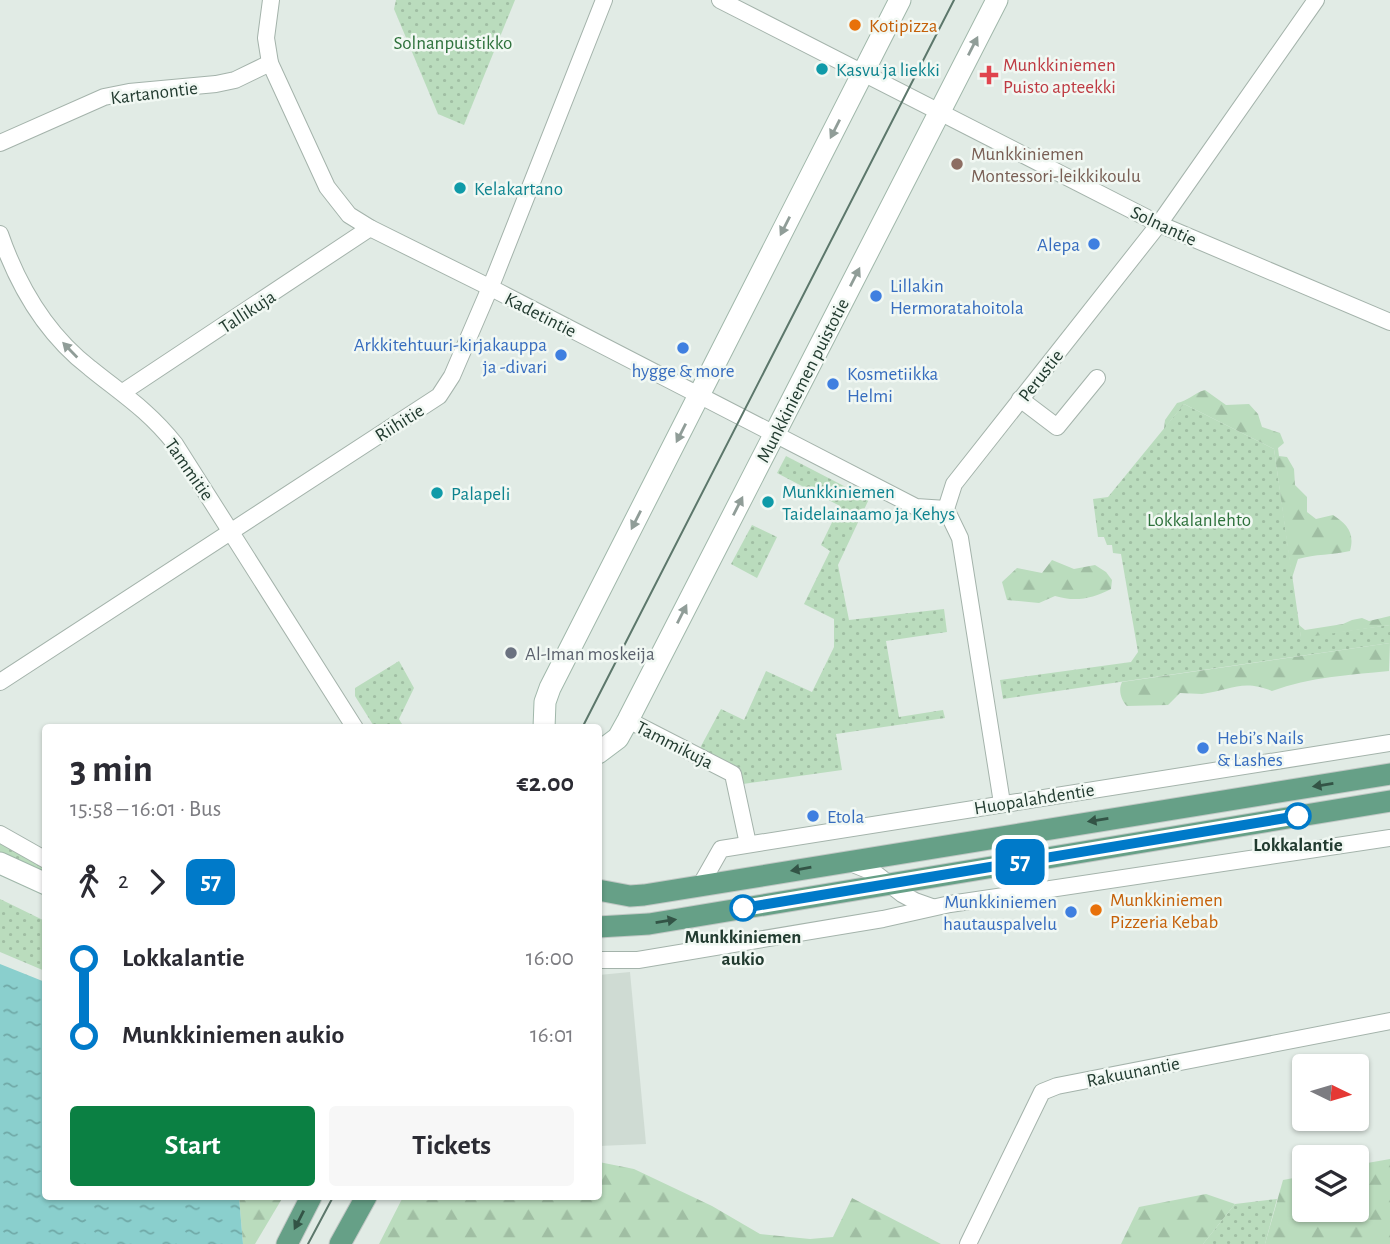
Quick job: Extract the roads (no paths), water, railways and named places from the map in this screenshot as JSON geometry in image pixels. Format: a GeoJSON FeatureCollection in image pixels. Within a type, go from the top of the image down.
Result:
{"type":"FeatureCollection","features":[{"type":"Feature","properties":{"kind":"main road","name":"Huopalahdentie"},"geometry":{"type":"LineString","coordinates":[[602,891],[637,895],[700,886],[1390,774]]}},
{"type":"Feature","properties":{"kind":"main road"},"geometry":{"type":"LineString","coordinates":[[602,927],[649,924],[1390,801]]}},
{"type":"Feature","properties":{"kind":"main road"},"geometry":{"type":"LineString","coordinates":[[287,1244],[309,1200]]}},
{"type":"Feature","properties":{"kind":"main road"},"geometry":{"type":"LineString","coordinates":[[340,1244],[364,1200]]}},
{"type":"Feature","properties":{"kind":"street","name":"Kadetintie"},"geometry":{"type":"LineString","coordinates":[[271,0],[266,38],[270,64],[334,198],[349,215],[916,507],[946,509]]}},
{"type":"Feature","properties":{"kind":"street","name":"Riihitie"},"geometry":{"type":"LineString","coordinates":[[0,682],[439,396],[452,376],[489,288],[604,0]]}},
{"type":"Feature","properties":{"kind":"street","name":"Solnantie"},"geometry":{"type":"LineString","coordinates":[[720,0],[1160,224],[1390,322]]}},
{"type":"Feature","properties":{"kind":"street"},"geometry":{"type":"LineString","coordinates":[[544,724],[545,702],[550,688],[900,0]]}},
{"type":"Feature","properties":{"kind":"street","name":"Munkkiniemen puistotie"},"geometry":{"type":"LineString","coordinates":[[602,750],[618,738],[628,720],[997,0]]}},
{"type":"Feature","properties":{"kind":"street","name":"Perustie"},"geometry":{"type":"LineString","coordinates":[[946,509],[954,484],[1160,224],[1316,0]]}},
{"type":"Feature","properties":{"kind":"street","name":"Kartanontie"},"geometry":{"type":"LineString","coordinates":[[0,143],[104,97],[216,84],[270,64]]}},
{"type":"Feature","properties":{"kind":"street","name":"Tallikuja"},"geometry":{"type":"LineString","coordinates":[[123,392],[370,228]]}},
{"type":"Feature","properties":{"kind":"street","name":"Tammitie"},"geometry":{"type":"LineString","coordinates":[[0,234],[21,287],[53,331],[81,361],[150,415],[172,440],[352,724]]}},
{"type":"Feature","properties":{"kind":"street"},"geometry":{"type":"LineString","coordinates":[[1020,399],[1057,427],[1097,378]]}},
{"type":"Feature","properties":{"kind":"street"},"geometry":{"type":"LineString","coordinates":[[946,509],[960,538],[1002,803]]}},
{"type":"Feature","properties":{"kind":"street","name":"Tammikuja"},"geometry":{"type":"LineString","coordinates":[[628,720],[733,774],[748,844]]}},
{"type":"Feature","properties":{"kind":"street","name":"Huopalahdentie"},"geometry":{"type":"LineString","coordinates":[[700,886],[721,849],[1390,743]]}},
{"type":"Feature","properties":{"kind":"street"},"geometry":{"type":"LineString","coordinates":[[0,834],[42,858]]}},
{"type":"Feature","properties":{"kind":"street"},"geometry":{"type":"LineString","coordinates":[[602,960],[638,960],[863,923],[934,908],[1390,838]]}},
{"type":"Feature","properties":{"kind":"street"},"geometry":{"type":"LineString","coordinates":[[848,862],[875,873],[915,901],[934,908]]}},
{"type":"Feature","properties":{"kind":"street"},"geometry":{"type":"LineString","coordinates":[[0,863],[42,882]]}},
{"type":"Feature","properties":{"kind":"street","name":"Rakuunantie"},"geometry":{"type":"LineString","coordinates":[[968,1244],[1042,1092],[1057,1086],[1390,1021]]}},
{"type":"Feature","properties":{"kind":"water"},"geometry":{"type":"Polygon","coordinates":[[[0,964],[42,981],[42,1200],[239,1200],[243,1244],[0,1244],[0,964]]]}},
{"type":"Feature","properties":{"kind":"tram line"},"geometry":{"type":"LineString","coordinates":[[584,724],[954,0]]}},
{"type":"Feature","properties":{"kind":"tram line"},"geometry":{"type":"LineString","coordinates":[[308,1244],[331,1200]]}},
{"type":"Feature","properties":{"kind":"place","name":"Kotipizza"},"geometry":{"type":"Point","coordinates":[855,25]}},
{"type":"Feature","properties":{"kind":"place","name":"Kasvu ja liekki"},"geometry":{"type":"Point","coordinates":[822,69]}},
{"type":"Feature","properties":{"kind":"place","name":"Munkkiniemen Puisto apteekki"},"geometry":{"type":"Point","coordinates":[989,75]}},
{"type":"Feature","properties":{"kind":"place","name":"Munkkiniemen Montessori-leikkikoulu"},"geometry":{"type":"Point","coordinates":[957,164]}},
{"type":"Feature","properties":{"kind":"place","name":"Kelakartano"},"geometry":{"type":"Point","coordinates":[460,188]}},
{"type":"Feature","properties":{"kind":"place","name":"Alepa"},"geometry":{"type":"Point","coordinates":[1094,244]}},
{"type":"Feature","properties":{"kind":"place","name":"Lillakin Hermoratahoitola"},"geometry":{"type":"Point","coordinates":[876,296]}},
{"type":"Feature","properties":{"kind":"place","name":"hygge & more"},"geometry":{"type":"Point","coordinates":[683,348]}},
{"type":"Feature","properties":{"kind":"place","name":"Arkkitehtuuri-kirjakauppa ja -divari"},"geometry":{"type":"Point","coordinates":[561,355]}},
{"type":"Feature","properties":{"kind":"place","name":"Kosmetiikka Helmi"},"geometry":{"type":"Point","coordinates":[833,384]}},
{"type":"Feature","properties":{"kind":"place","name":"Palapeli"},"geometry":{"type":"Point","coordinates":[437,493]}},
{"type":"Feature","properties":{"kind":"place","name":"Munkkiniemen Taidelainaamo ja Kehys"},"geometry":{"type":"Point","coordinates":[768,502]}},
{"type":"Feature","properties":{"kind":"place","name":"Al-Iman moskeija"},"geometry":{"type":"Point","coordinates":[511,653]}},
{"type":"Feature","properties":{"kind":"place","name":"Hebi’s Nails & Lashes"},"geometry":{"type":"Point","coordinates":[1203,748]}},
{"type":"Feature","properties":{"kind":"place","name":"Etola"},"geometry":{"type":"Point","coordinates":[813,816]}},
{"type":"Feature","properties":{"kind":"place","name":"Lokkalantie"},"geometry":{"type":"Point","coordinates":[1298,816]}},
{"type":"Feature","properties":{"kind":"place","name":"Munkkiniemen aukio"},"geometry":{"type":"Point","coordinates":[743,908]}},
{"type":"Feature","properties":{"kind":"place","name":"Munkkiniemen Pizzeria Kebab"},"geometry":{"type":"Point","coordinates":[1096,910]}},
{"type":"Feature","properties":{"kind":"place","name":"Munkkiniemen hautauspalvelu"},"geometry":{"type":"Point","coordinates":[1071,912]}},
{"type":"Feature","properties":{"kind":"park label","name":"Solnanpuistikko"},"geometry":{"type":"Point","coordinates":[453,42]}},
{"type":"Feature","properties":{"kind":"park label","name":"Lokkalanlehto"},"geometry":{"type":"Point","coordinates":[1199,519]}}]}
